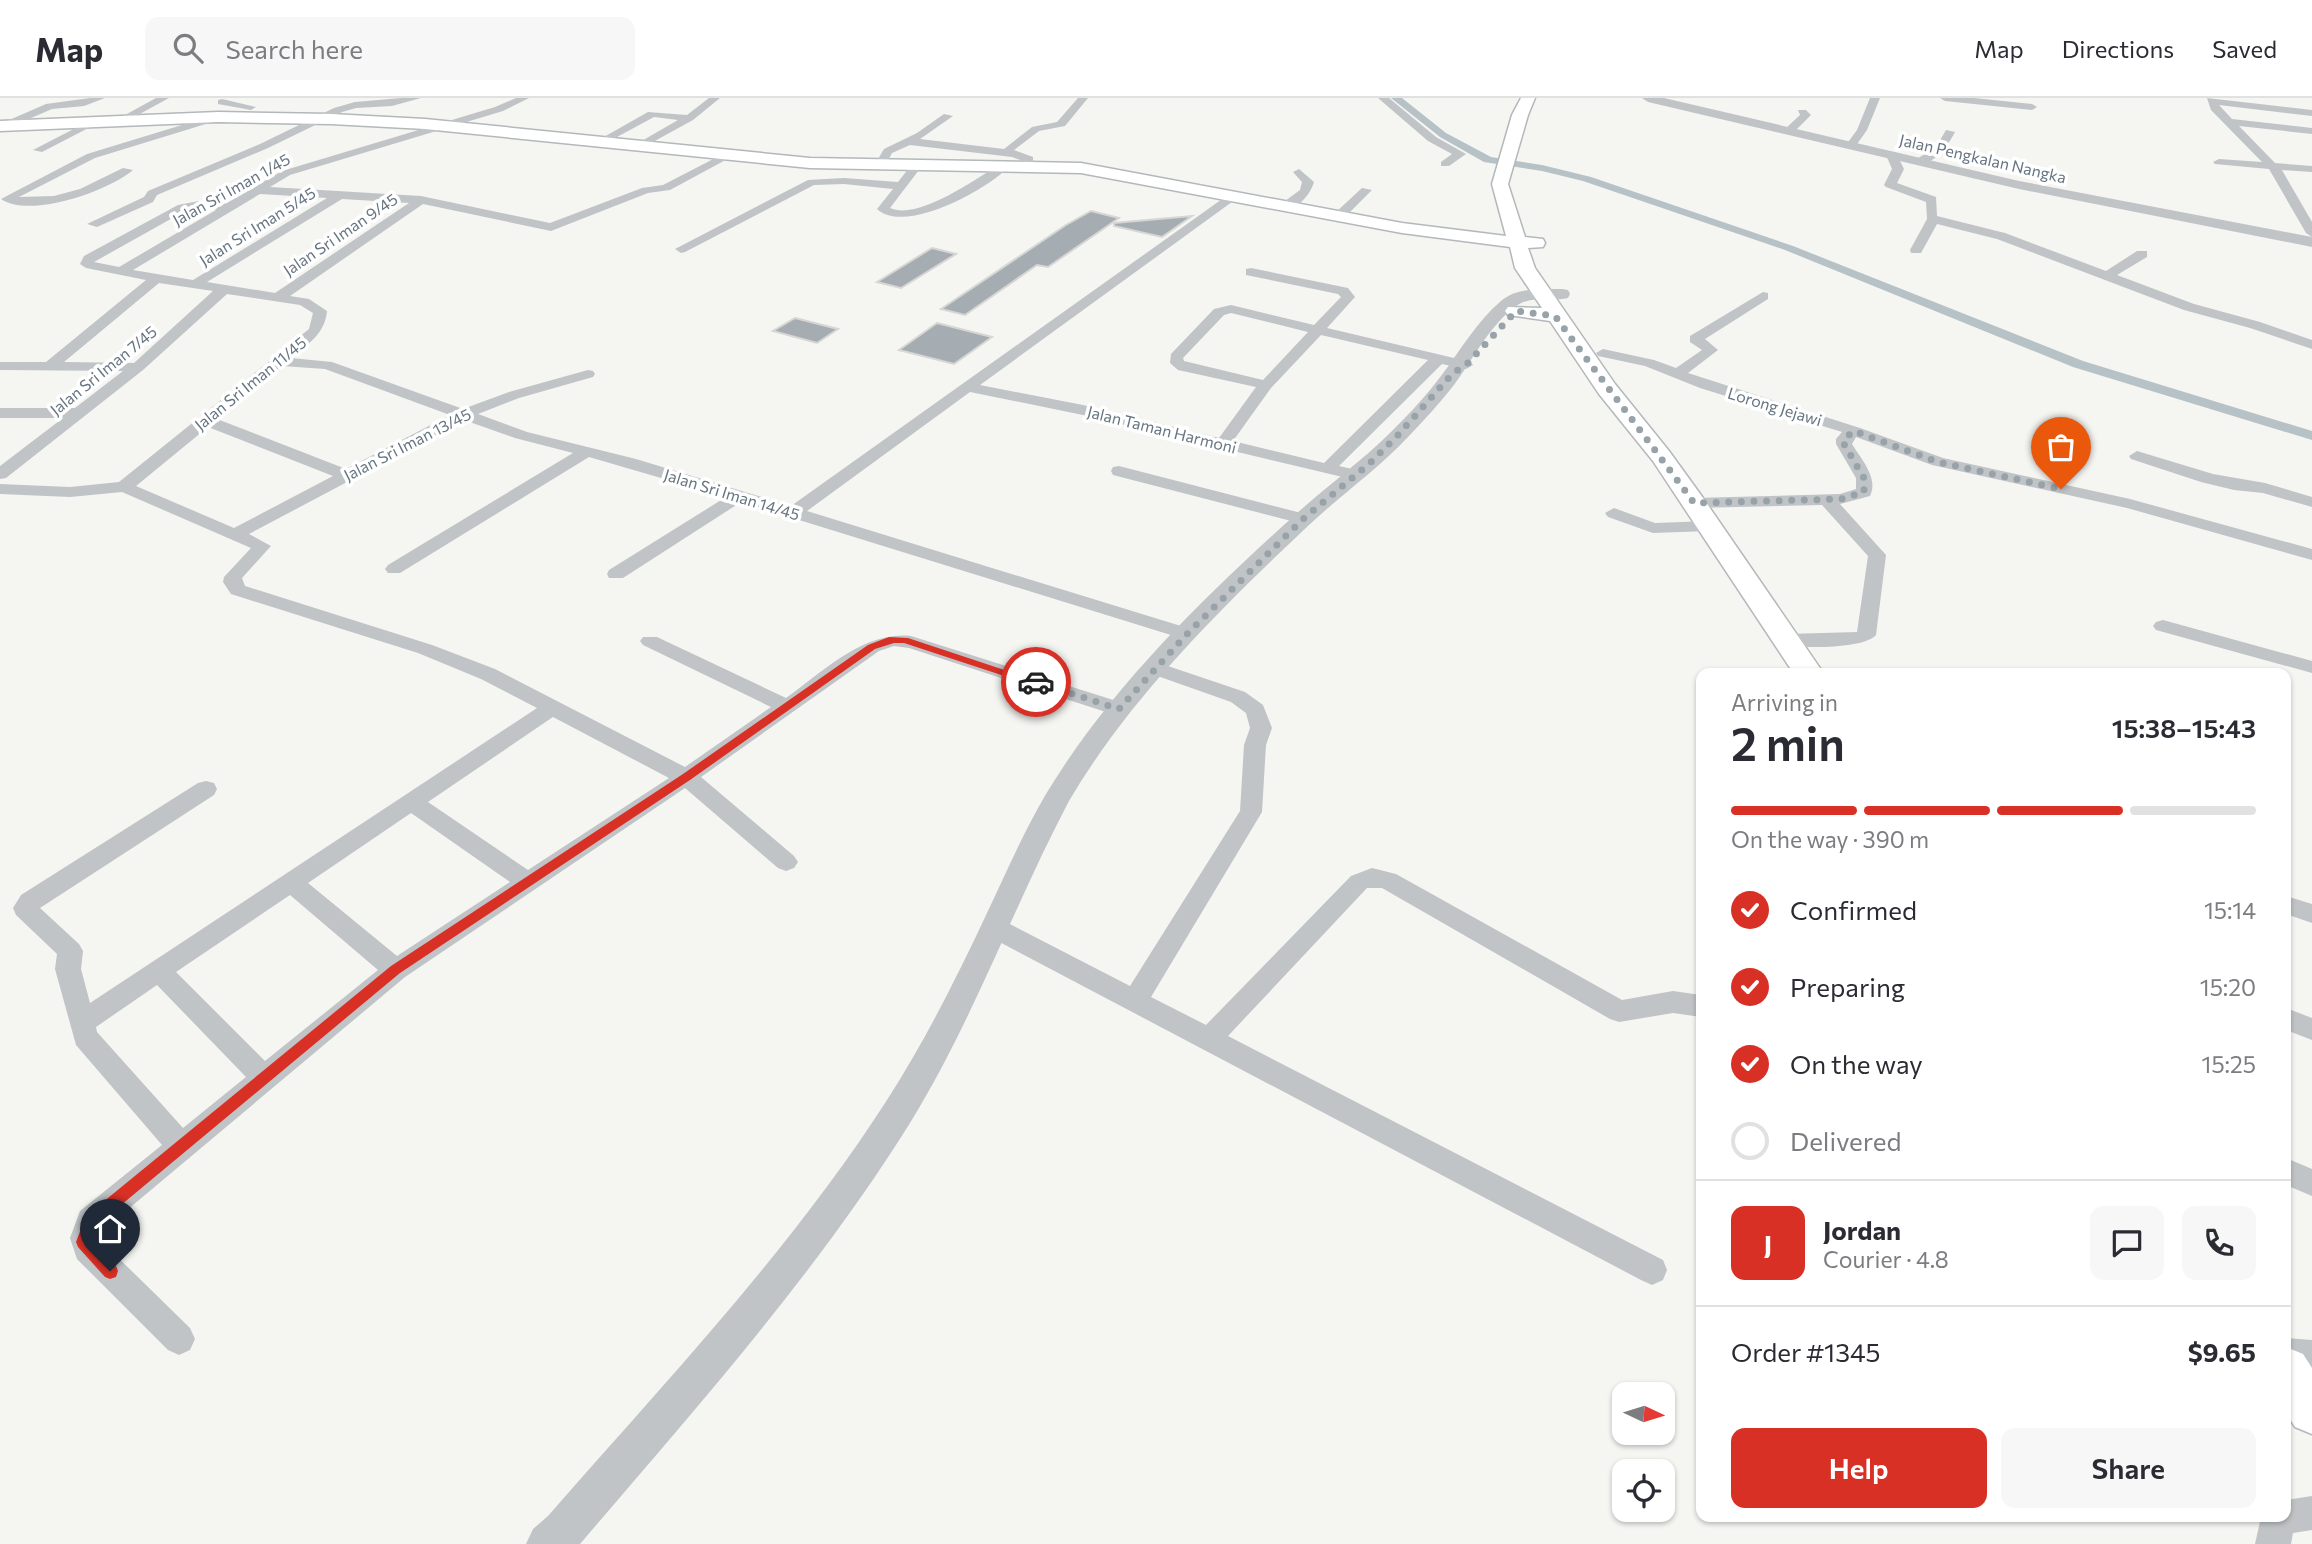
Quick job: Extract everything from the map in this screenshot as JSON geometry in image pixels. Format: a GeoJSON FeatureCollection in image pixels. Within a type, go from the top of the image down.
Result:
{"type":"FeatureCollection","features":[{"type":"Feature","properties":{"kind":"main road"},"geometry":{"type":"LineString","coordinates":[[1528,98],[1501,194],[1554,301],[1606,389],[1661,456],[1806,668]]}},
{"type":"Feature","properties":{"kind":"main road"},"geometry":{"type":"LineString","coordinates":[[1543,98],[1509,165],[1512,195],[1525,239],[1530,276],[1603,353],[1634,395],[1661,456]]}},
{"type":"Feature","properties":{"kind":"main road"},"geometry":{"type":"LineString","coordinates":[[2,126],[224,117],[318,118],[443,125],[727,156],[880,166],[1029,167],[1101,171],[1382,223],[1525,239]]}},
{"type":"Feature","properties":{"kind":"main road"},"geometry":{"type":"LineString","coordinates":[[1513,306],[1530,276]]}},
{"type":"Feature","properties":{"kind":"main road"},"geometry":{"type":"LineString","coordinates":[[1513,306],[1554,301]]}},
{"type":"Feature","properties":{"kind":"main road"},"geometry":{"type":"LineString","coordinates":[[2291,1378],[2312,1410]]}},
{"type":"Feature","properties":{"kind":"street"},"geometry":{"type":"LineString","coordinates":[[2,126],[50,106],[100,98]]}},
{"type":"Feature","properties":{"kind":"street"},"geometry":{"type":"LineString","coordinates":[[121,120],[164,98]]}},
{"type":"Feature","properties":{"kind":"street"},"geometry":{"type":"LineString","coordinates":[[127,170],[69,198],[45,202],[7,199],[90,156],[251,107],[222,103],[231,98]]}},
{"type":"Feature","properties":{"kind":"street"},"geometry":{"type":"LineString","coordinates":[[93,224],[149,199],[151,194],[191,175],[268,144],[318,118],[355,105],[392,103],[416,98]]}},
{"type":"Feature","properties":{"kind":"street","name":"Jalan Sri Iman 1/45"},"geometry":{"type":"LineString","coordinates":[[120,272],[286,173],[524,98]]}},
{"type":"Feature","properties":{"kind":"street"},"geometry":{"type":"LineString","coordinates":[[638,146],[689,118],[715,98]]}},
{"type":"Feature","properties":{"kind":"street"},"geometry":{"type":"LineString","coordinates":[[1029,167],[1029,159],[1008,150],[1036,129],[1061,124],[1083,98]]}},
{"type":"Feature","properties":{"kind":"street"},"geometry":{"type":"LineString","coordinates":[[1383,98],[1432,139],[1460,154],[1446,164]]}},
{"type":"Feature","properties":{"kind":"street"},"geometry":{"type":"LineString","coordinates":[[1851,145],[1862,130],[1875,98]]}},
{"type":"Feature","properties":{"kind":"street"},"geometry":{"type":"LineString","coordinates":[[1945,98],[2032,107],[2025,98]]}},
{"type":"Feature","properties":{"kind":"street"},"geometry":{"type":"LineString","coordinates":[[2287,98],[2293,111]]}},
{"type":"Feature","properties":{"kind":"street","name":"Jalan Pengkalan Nangka"},"geometry":{"type":"LineString","coordinates":[[1659,99],[2019,185],[2312,242]]}},
{"type":"Feature","properties":{"kind":"street"},"geometry":{"type":"LineString","coordinates":[[2212,100],[2312,113]]}},
{"type":"Feature","properties":{"kind":"street"},"geometry":{"type":"LineString","coordinates":[[2212,100],[2230,122],[2255,142],[2273,166],[2312,233]]}},
{"type":"Feature","properties":{"kind":"street"},"geometry":{"type":"LineString","coordinates":[[1790,131],[1803,119],[1805,115],[1802,112]]}},
{"type":"Feature","properties":{"kind":"street"},"geometry":{"type":"LineString","coordinates":[[600,142],[652,114],[689,118]]}},
{"type":"Feature","properties":{"kind":"street"},"geometry":{"type":"LineString","coordinates":[[880,166],[888,151],[921,135],[948,117]]}},
{"type":"Feature","properties":{"kind":"street"},"geometry":{"type":"LineString","coordinates":[[38,150],[95,122]]}},
{"type":"Feature","properties":{"kind":"street"},"geometry":{"type":"LineString","coordinates":[[2230,122],[2310,133]]}},
{"type":"Feature","properties":{"kind":"street"},"geometry":{"type":"LineString","coordinates":[[1919,162],[1940,149],[1950,132]]}},
{"type":"Feature","properties":{"kind":"street"},"geometry":{"type":"LineString","coordinates":[[906,141],[1017,154]]}},
{"type":"Feature","properties":{"kind":"street"},"geometry":{"type":"LineString","coordinates":[[268,144],[320,162]]}},
{"type":"Feature","properties":{"kind":"street"},"geometry":{"type":"LineString","coordinates":[[1892,155],[1898,169],[1890,185],[1933,200],[1933,219],[1916,250]]}},
{"type":"Feature","properties":{"kind":"street"},"geometry":{"type":"LineString","coordinates":[[256,190],[421,200],[551,227],[646,190],[666,188],[727,156]]}},
{"type":"Feature","properties":{"kind":"street"},"geometry":{"type":"LineString","coordinates":[[2219,162],[2312,169]]}},
{"type":"Feature","properties":{"kind":"street"},"geometry":{"type":"LineString","coordinates":[[916,166],[883,209],[888,214],[903,215],[931,208],[1003,167]]}},
{"type":"Feature","properties":{"kind":"street"},"geometry":{"type":"LineString","coordinates":[[1285,207],[1304,192],[1308,183],[1299,172]]}},
{"type":"Feature","properties":{"kind":"street"},"geometry":{"type":"LineString","coordinates":[[681,249],[812,182],[844,181],[902,186]]}},
{"type":"Feature","properties":{"kind":"street"},"geometry":{"type":"LineString","coordinates":[[650,203],[671,192],[666,188]]}},
{"type":"Feature","properties":{"kind":"street"},"geometry":{"type":"LineString","coordinates":[[1339,216],[1366,190]]}},
{"type":"Feature","properties":{"kind":"street","name":"Jalan Sri Iman 5/45"},"geometry":{"type":"LineString","coordinates":[[194,285],[338,196]]}},
{"type":"Feature","properties":{"kind":"street"},"geometry":{"type":"LineString","coordinates":[[793,513],[1232,196]]}},
{"type":"Feature","properties":{"kind":"street","name":"Jalan Sri Iman 9/45"},"geometry":{"type":"LineString","coordinates":[[279,297],[421,200]]}},
{"type":"Feature","properties":{"kind":"street","name":"Jalan Sri Iman 11/45"},"geometry":{"type":"LineString","coordinates":[[124,487],[314,332],[321,317],[320,311],[314,306],[279,297],[194,285],[86,264],[89,259],[182,208],[193,205],[229,207]]}},
{"type":"Feature","properties":{"kind":"street"},"geometry":{"type":"LineString","coordinates":[[1933,219],[2001,236],[2192,308],[2255,325],[2312,345]]}},
{"type":"Feature","properties":{"kind":"street"},"geometry":{"type":"LineString","coordinates":[[2107,276],[2142,254]]}},
{"type":"Feature","properties":{"kind":"street"},"geometry":{"type":"LineString","coordinates":[[1222,444],[1266,386],[1348,299],[1347,294],[1251,272]]}},
{"type":"Feature","properties":{"kind":"street"},"geometry":{"type":"LineString","coordinates":[[49,367],[156,278]]}},
{"type":"Feature","properties":{"kind":"street","name":"Jalan Sri Iman 7/45"},"geometry":{"type":"LineString","coordinates":[[0,474],[138,367],[224,289]]}},
{"type":"Feature","properties":{"kind":"street"},"geometry":{"type":"LineString","coordinates":[[1679,373],[1711,350],[1695,340],[1763,296]]}},
{"type":"Feature","properties":{"kind":"street"},"geometry":{"type":"LineString","coordinates":[[548,1544],[563,1531],[730,1336],[846,1187],[898,1112],[962,999],[1044,822],[1074,771],[1119,709],[1187,634],[1303,519],[1341,472],[1513,306]]}},
{"type":"Feature","properties":{"kind":"street"},"geometry":{"type":"LineString","coordinates":[[1266,386],[1183,367],[1177,363],[1176,356],[1219,312],[1226,310],[1319,330],[1435,381]]}},
{"type":"Feature","properties":{"kind":"street","name":"Lorong Jejawi"},"geometry":{"type":"LineString","coordinates":[[1603,353],[1649,363],[1706,385],[1854,431],[1938,462],[2130,504],[2312,555]]}},
{"type":"Feature","properties":{"kind":"street","name":"Jalan Sri Iman 14/45"},"geometry":{"type":"LineString","coordinates":[[276,361],[327,365],[521,435],[739,496],[1187,634]]}},
{"type":"Feature","properties":{"kind":"street"},"geometry":{"type":"LineString","coordinates":[[0,366],[138,367]]}},
{"type":"Feature","properties":{"kind":"street","name":"Jalan Sri Iman 13/45"},"geometry":{"type":"LineString","coordinates":[[234,535],[461,415],[514,395],[588,374]]}},
{"type":"Feature","properties":{"kind":"street","name":"Jalan Taman Harmoni"},"geometry":{"type":"LineString","coordinates":[[968,387],[1081,409],[1341,472]]}},
{"type":"Feature","properties":{"kind":"street"},"geometry":{"type":"LineString","coordinates":[[0,413],[79,413]]}},
{"type":"Feature","properties":{"kind":"street"},"geometry":{"type":"LineString","coordinates":[[205,419],[346,475]]}},
{"type":"Feature","properties":{"kind":"street"},"geometry":{"type":"LineString","coordinates":[[1694,503],[1843,499],[1864,492],[1864,478],[1844,444],[1844,439],[1854,431]]}},
{"type":"Feature","properties":{"kind":"street"},"geometry":{"type":"LineString","coordinates":[[394,569],[587,452]]}},
{"type":"Feature","properties":{"kind":"street"},"geometry":{"type":"LineString","coordinates":[[2137,456],[2207,478],[2234,485],[2265,488],[2312,502]]}},
{"type":"Feature","properties":{"kind":"street"},"geometry":{"type":"LineString","coordinates":[[1119,471],[1303,519]]}},
{"type":"Feature","properties":{"kind":"street"},"geometry":{"type":"LineString","coordinates":[[0,489],[70,492],[124,487],[262,546],[233,576],[232,582],[238,590],[425,649],[488,674],[687,777],[786,862]]}},
{"type":"Feature","properties":{"kind":"street"},"geometry":{"type":"LineString","coordinates":[[616,574],[739,496]]}},
{"type":"Feature","properties":{"kind":"street"},"geometry":{"type":"LineString","coordinates":[[1787,640],[1855,639],[1866,635],[1877,555],[1826,499]]}},
{"type":"Feature","properties":{"kind":"street"},"geometry":{"type":"LineString","coordinates":[[1614,513],[1653,528],[1709,526]]}},
{"type":"Feature","properties":{"kind":"street"},"geometry":{"type":"LineString","coordinates":[[2163,626],[2312,667]]}},
{"type":"Feature","properties":{"kind":"street"},"geometry":{"type":"LineString","coordinates":[[179,1339],[84,1242],[91,1221],[396,970],[687,777],[872,647],[893,640],[911,642],[1119,709]]}},
{"type":"Feature","properties":{"kind":"street"},"geometry":{"type":"LineString","coordinates":[[650,641],[788,706]]}},
{"type":"Feature","properties":{"kind":"street"},"geometry":{"type":"LineString","coordinates":[[1135,1000],[1251,812],[1255,745],[1261,728],[1256,710],[1238,697],[1156,668]]}},
{"type":"Feature","properties":{"kind":"street"},"geometry":{"type":"LineString","coordinates":[[81,1023],[553,707]]}},
{"type":"Feature","properties":{"kind":"street"},"geometry":{"type":"LineString","coordinates":[[181,1146],[85,1037],[68,969],[69,951],[25,908],[30,902],[206,789]]}},
{"type":"Feature","properties":{"kind":"street"},"geometry":{"type":"LineString","coordinates":[[412,802],[527,881]]}},
{"type":"Feature","properties":{"kind":"street"},"geometry":{"type":"LineString","coordinates":[[1209,1039],[1359,882],[1372,877],[1388,880],[1619,1011],[1673,1002],[1696,1005]]}},
{"type":"Feature","properties":{"kind":"street"},"geometry":{"type":"LineString","coordinates":[[291,883],[396,970]]}},
{"type":"Feature","properties":{"kind":"street"},"geometry":{"type":"LineString","coordinates":[[2291,907],[2312,914]]}},
{"type":"Feature","properties":{"kind":"street"},"geometry":{"type":"LineString","coordinates":[[995,928],[1652,1270]]}},
{"type":"Feature","properties":{"kind":"street"},"geometry":{"type":"LineString","coordinates":[[159,971],[263,1077]]}},
{"type":"Feature","properties":{"kind":"street"},"geometry":{"type":"LineString","coordinates":[[2291,1020],[2312,1028]]}},
{"type":"Feature","properties":{"kind":"street"},"geometry":{"type":"LineString","coordinates":[[2291,1173],[2312,1183]]}},
{"type":"Feature","properties":{"kind":"street"},"geometry":{"type":"LineString","coordinates":[[2291,1354],[2312,1356]]}},
{"type":"Feature","properties":{"kind":"street"},"geometry":{"type":"LineString","coordinates":[[2291,1516],[2312,1513]]}},
{"type":"Feature","properties":{"kind":"street"},"geometry":{"type":"LineString","coordinates":[[2273,1544],[2277,1522]]}},
{"type":"Feature","properties":{"kind":"building"},"geometry":{"type":"Polygon","coordinates":[[[1091,211],[1119,218],[1048,267],[1037,265],[965,315],[941,309],[1066,225],[1091,211]]]}},
{"type":"Feature","properties":{"kind":"building"},"geometry":{"type":"Polygon","coordinates":[[[1192,216],[1162,237],[1114,226],[1114,223],[1192,216]]]}},
{"type":"Feature","properties":{"kind":"building"},"geometry":{"type":"Polygon","coordinates":[[[932,248],[956,254],[901,288],[877,282],[932,248]]]}},
{"type":"Feature","properties":{"kind":"building"},"geometry":{"type":"Polygon","coordinates":[[[795,318],[838,329],[817,343],[773,331],[795,318]]]}},
{"type":"Feature","properties":{"kind":"building"},"geometry":{"type":"Polygon","coordinates":[[[937,323],[992,337],[954,364],[899,350],[937,323]]]}},
{"type":"Feature","properties":{"kind":"waterway"},"geometry":{"type":"LineString","coordinates":[[1396,98],[1443,135],[1488,160],[1542,168],[1587,179],[1789,248],[2078,364],[2312,436]]}},
{"type":"Feature","properties":{"kind":"way so far"},"geometry":{"type":"LineString","coordinates":[[1036,682],[1119,709],[1187,634],[1303,519],[1370,463],[1422,410],[1453,373],[1466,365],[1516,311],[1555,316],[1606,389],[1661,456],[1694,503],[1841,499],[1864,492],[1864,478],[1844,444],[1844,439],[1854,431],[1938,462],[2061,489]]}},
{"type":"Feature","properties":{"kind":"route"},"geometry":{"type":"LineString","coordinates":[[110,1271],[84,1242],[91,1221],[263,1077],[396,970],[687,777],[872,647],[893,640],[904,640],[1036,682]]}}]}
